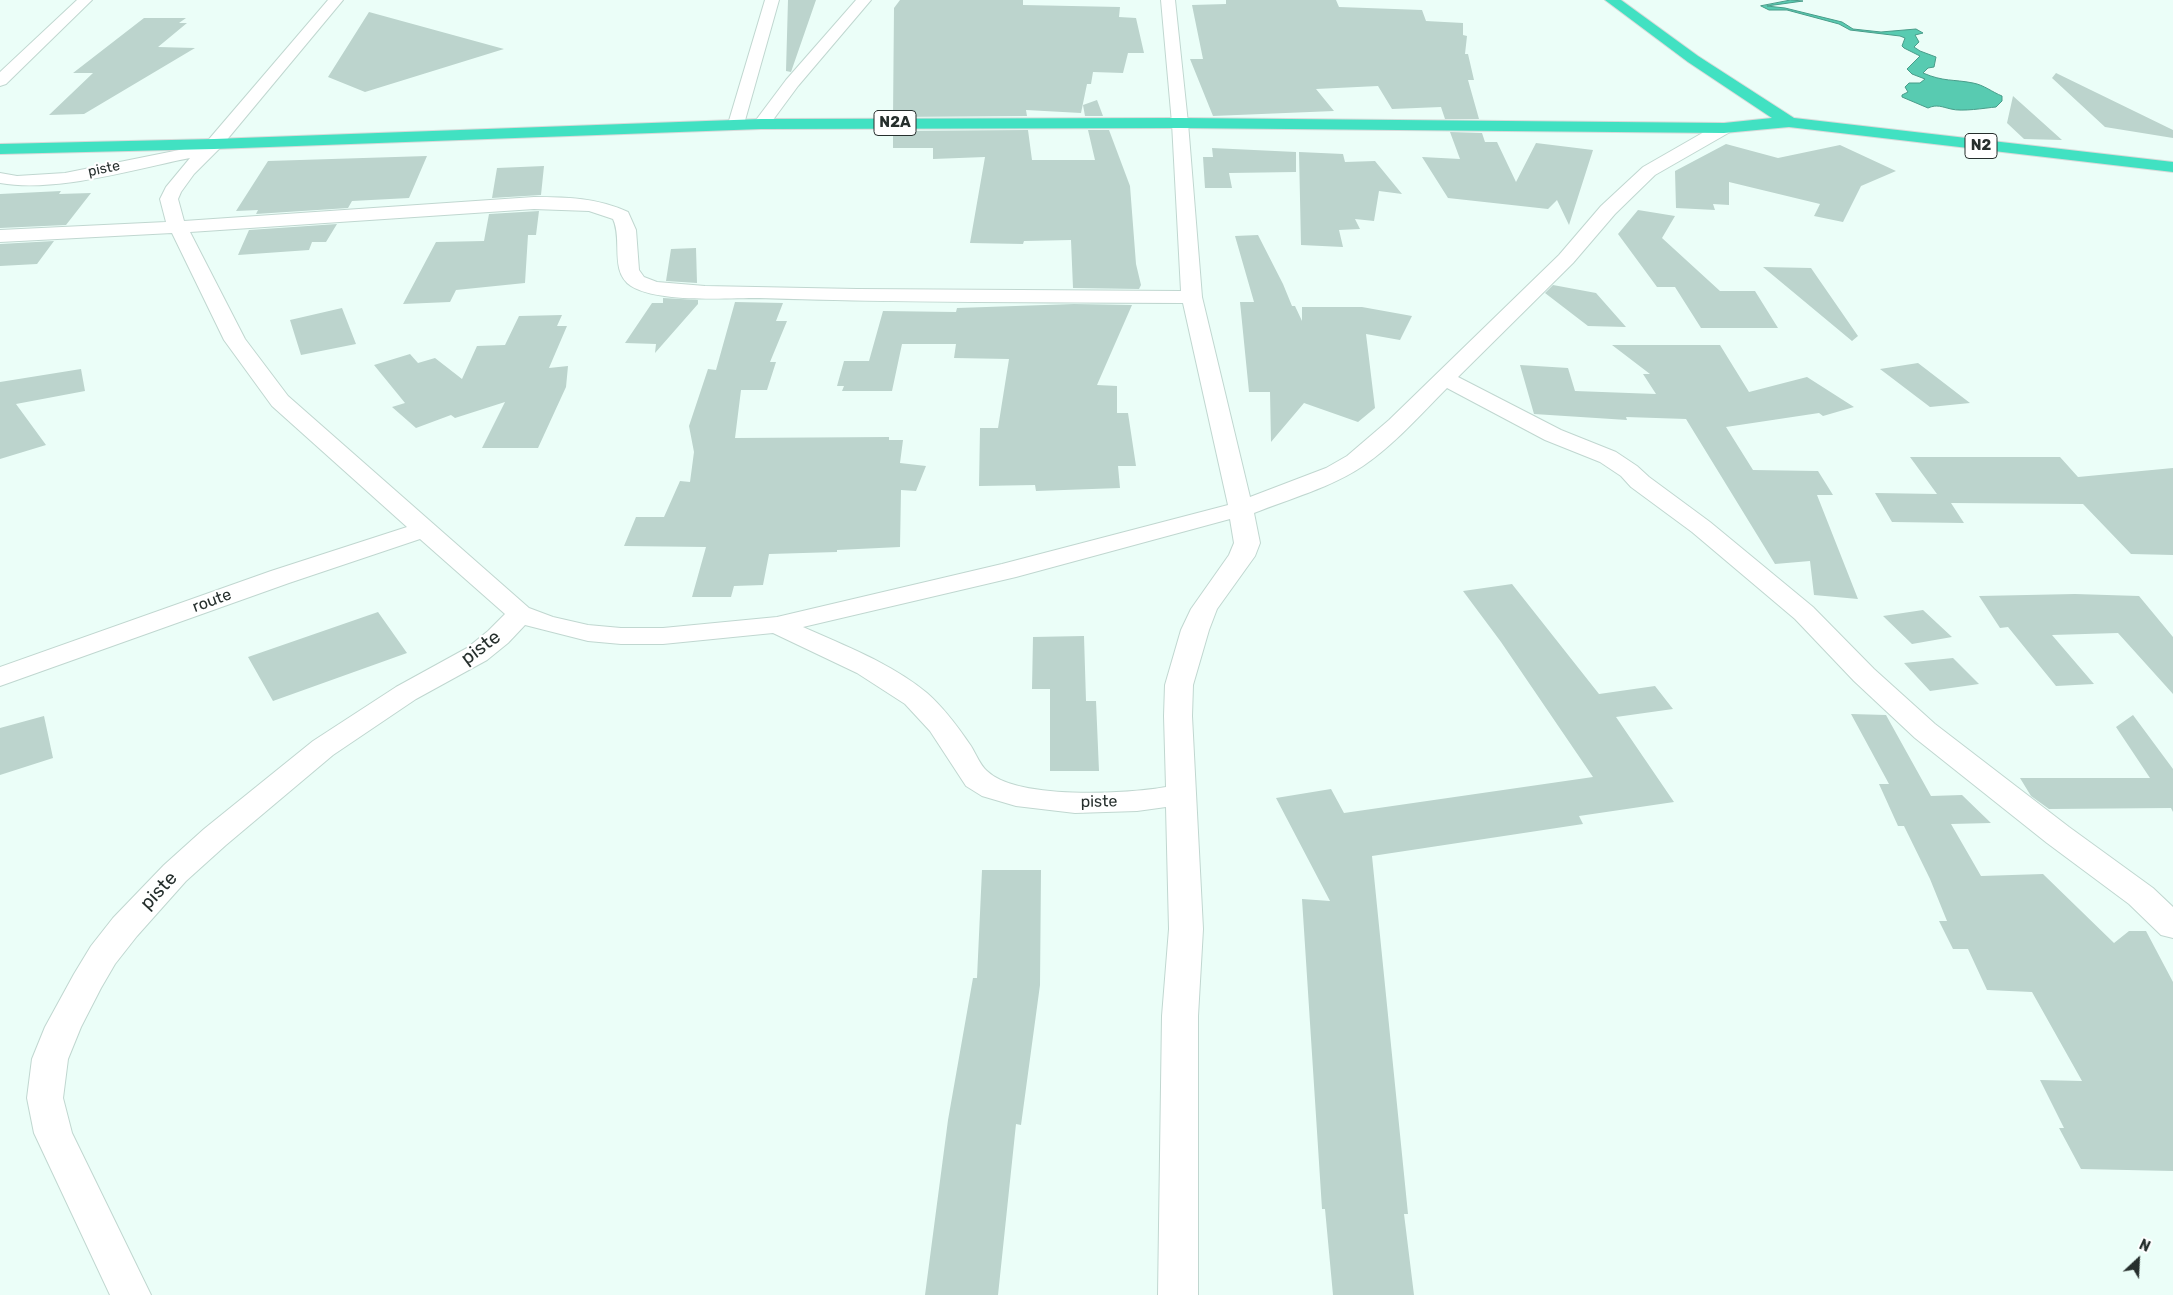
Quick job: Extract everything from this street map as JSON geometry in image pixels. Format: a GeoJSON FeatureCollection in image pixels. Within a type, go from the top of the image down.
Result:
{"type":"FeatureCollection","features":[{"type":"Feature","properties":{"kind":"highway","name":"N2"},"geometry":{"type":"LineString","coordinates":[[1612,0],[1693,59],[1789,122],[2173,167]]}},
{"type":"Feature","properties":{"kind":"highway","name":"N2A"},"geometry":{"type":"LineString","coordinates":[[0,148],[211,146],[736,124],[1180,123],[1724,128],[1789,122]]}},
{"type":"Feature","properties":{"kind":"street"},"geometry":{"type":"LineString","coordinates":[[0,81],[85,0]]}},
{"type":"Feature","properties":{"kind":"street"},"geometry":{"type":"LineString","coordinates":[[336,0],[211,146],[188,170],[172,191],[169,199],[173,218],[235,340],[280,401],[520,614],[545,624],[588,633],[621,636],[663,636],[777,625],[1007,572],[1241,509],[1334,473],[1355,461],[1397,425],[1566,259],[1608,210],[1649,171],[1724,128]]}},
{"type":"Feature","properties":{"kind":"street"},"geometry":{"type":"LineString","coordinates":[[736,124],[772,0]]}},
{"type":"Feature","properties":{"kind":"street"},"geometry":{"type":"LineString","coordinates":[[761,124],[792,83],[864,0]]}},
{"type":"Feature","properties":{"kind":"street"},"geometry":{"type":"LineString","coordinates":[[1168,0],[1180,123],[1192,297],[1241,509],[1247,543],[1242,556],[1204,609],[1195,630],[1179,685],[1178,716],[1186,929],[1180,1016],[1178,1295]]}},
{"type":"Feature","properties":{"kind":"street","name":"piste"},"geometry":{"type":"LineString","coordinates":[[0,178],[17,181],[65,178],[211,146]]}},
{"type":"Feature","properties":{"kind":"street"},"geometry":{"type":"LineString","coordinates":[[0,236],[178,227],[534,203],[573,204],[600,208],[621,216],[626,229],[627,262],[632,275],[637,281],[647,286],[670,289],[791,294],[1192,297]]}},
{"type":"Feature","properties":{"kind":"street"},"geometry":{"type":"LineString","coordinates":[[1444,378],[1553,435],[1608,457],[1629,471],[1640,482],[1701,527],[1804,613],[1864,676],[1925,731],[2050,830],[2140,896],[2173,926]]}},
{"type":"Feature","properties":{"kind":"street","name":"route"},"geometry":{"type":"LineString","coordinates":[[0,676],[280,577],[425,529]]}},
{"type":"Feature","properties":{"kind":"street","name":"piste"},"geometry":{"type":"LineString","coordinates":[[131,1295],[53,1133],[45,1098],[50,1059],[63,1026],[86,984],[103,955],[125,926],[175,873],[215,836],[323,748],[406,693],[477,654],[498,637],[520,614]]}},
{"type":"Feature","properties":{"kind":"street","name":"piste"},"geometry":{"type":"LineString","coordinates":[[777,625],[884,677],[916,699],[951,738],[978,780],[995,790],[1013,795],[1065,802],[1147,801],[1181,794]]}},
{"type":"Feature","properties":{"kind":"shaded area"},"geometry":{"type":"Polygon","coordinates":[[[1791,0],[1803,1],[1767,6],[1785,8],[1842,22],[1853,29],[1881,32],[1916,29],[1923,33],[1915,35],[1919,42],[1914,47],[1936,57],[1934,67],[1928,68],[1923,73],[1943,79],[1977,84],[2002,96],[2002,101],[1996,107],[1956,110],[1937,106],[1928,108],[1902,97],[1902,95],[1908,92],[1905,87],[1909,83],[1920,83],[1925,79],[1912,74],[1907,69],[1920,56],[1902,46],[1905,38],[1850,30],[1839,24],[1787,10],[1769,10],[1761,6],[1791,0]]]}},
{"type":"Feature","properties":{"kind":"building"},"geometry":{"type":"Polygon","coordinates":[[[788,0],[816,0],[791,72],[786,71],[788,0]]]}},
{"type":"Feature","properties":{"kind":"building"},"geometry":{"type":"Polygon","coordinates":[[[900,0],[1023,0],[1023,5],[1120,7],[1119,17],[1136,18],[1144,53],[1128,53],[1123,73],[1093,72],[1091,84],[1087,84],[1081,113],[1026,110],[1027,116],[893,117],[894,8],[900,0]]]}},
{"type":"Feature","properties":{"kind":"building"},"geometry":{"type":"Polygon","coordinates":[[[1226,0],[1336,0],[1339,7],[1422,10],[1426,21],[1463,23],[1463,35],[1467,36],[1465,54],[1468,54],[1474,80],[1468,80],[1479,119],[1445,119],[1441,107],[1392,109],[1378,86],[1316,89],[1334,111],[1213,116],[1190,59],[1203,59],[1192,5],[1226,4],[1226,0]]]}},
{"type":"Feature","properties":{"kind":"building"},"geometry":{"type":"Polygon","coordinates":[[[369,12],[504,49],[365,92],[328,77],[369,12]]]}},
{"type":"Feature","properties":{"kind":"building"},"geometry":{"type":"Polygon","coordinates":[[[144,18],[186,18],[179,23],[187,23],[158,47],[195,48],[84,114],[49,115],[93,73],[73,73],[144,18]]]}},
{"type":"Feature","properties":{"kind":"building"},"geometry":{"type":"Polygon","coordinates":[[[2056,73],[2173,130],[2173,138],[2105,127],[2052,78],[2056,73]]]}},
{"type":"Feature","properties":{"kind":"building"},"geometry":{"type":"Polygon","coordinates":[[[2013,96],[2062,140],[2024,139],[2007,123],[2013,96]]]}},
{"type":"Feature","properties":{"kind":"building"},"geometry":{"type":"Polygon","coordinates":[[[1097,100],[1103,116],[1085,116],[1083,105],[1097,100]]]}},
{"type":"Feature","properties":{"kind":"building"},"geometry":{"type":"Polygon","coordinates":[[[1028,130],[1032,160],[1095,160],[1088,130],[1109,130],[1130,186],[1136,264],[1141,285],[1139,289],[1073,288],[1071,240],[1024,241],[1023,244],[970,243],[985,157],[933,159],[933,148],[893,148],[893,131],[1028,130]]]}},
{"type":"Feature","properties":{"kind":"building"},"geometry":{"type":"Polygon","coordinates":[[[1450,132],[1482,133],[1485,142],[1497,142],[1516,182],[1536,143],[1593,150],[1569,225],[1557,200],[1548,209],[1448,198],[1422,157],[1460,159],[1450,132]]]}},
{"type":"Feature","properties":{"kind":"building"},"geometry":{"type":"Polygon","coordinates":[[[1726,144],[1778,158],[1840,145],[1896,171],[1861,186],[1843,222],[1814,216],[1820,204],[1729,182],[1729,205],[1713,204],[1715,210],[1676,208],[1675,171],[1726,144]]]}},
{"type":"Feature","properties":{"kind":"building"},"geometry":{"type":"Polygon","coordinates":[[[1212,148],[1296,152],[1296,172],[1229,173],[1232,188],[1205,188],[1203,157],[1213,157],[1212,148]]]}},
{"type":"Feature","properties":{"kind":"building"},"geometry":{"type":"Polygon","coordinates":[[[1299,152],[1343,154],[1345,162],[1375,161],[1402,194],[1379,191],[1374,221],[1355,219],[1360,229],[1339,230],[1343,247],[1301,245],[1299,152]]]}},
{"type":"Feature","properties":{"kind":"building"},"geometry":{"type":"Polygon","coordinates":[[[427,156],[409,198],[352,201],[348,208],[256,214],[258,210],[236,211],[268,161],[427,156]]]}},
{"type":"Feature","properties":{"kind":"building"},"geometry":{"type":"Polygon","coordinates":[[[544,166],[541,195],[492,198],[497,168],[544,166]]]}},
{"type":"Feature","properties":{"kind":"building"},"geometry":{"type":"Polygon","coordinates":[[[61,191],[59,194],[91,193],[66,225],[0,228],[0,194],[61,191]]]}},
{"type":"Feature","properties":{"kind":"building"},"geometry":{"type":"Polygon","coordinates":[[[1638,210],[1675,216],[1662,238],[1720,291],[1755,291],[1778,328],[1701,328],[1675,287],[1657,287],[1618,234],[1638,210]]]}},
{"type":"Feature","properties":{"kind":"building"},"geometry":{"type":"Polygon","coordinates":[[[539,211],[536,235],[528,235],[525,283],[456,290],[450,302],[403,304],[436,242],[484,241],[489,214],[539,211]]]}},
{"type":"Feature","properties":{"kind":"building"},"geometry":{"type":"Polygon","coordinates":[[[337,224],[326,242],[312,242],[309,250],[238,255],[249,230],[337,224]]]}},
{"type":"Feature","properties":{"kind":"building"},"geometry":{"type":"Polygon","coordinates":[[[1258,235],[1292,306],[1295,306],[1302,321],[1302,307],[1362,307],[1412,316],[1400,340],[1366,334],[1375,408],[1358,422],[1304,403],[1271,442],[1270,392],[1249,392],[1240,302],[1254,302],[1235,236],[1258,235]]]}},
{"type":"Feature","properties":{"kind":"building"},"geometry":{"type":"Polygon","coordinates":[[[54,241],[37,264],[0,266],[0,244],[54,241]]]}},
{"type":"Feature","properties":{"kind":"building"},"geometry":{"type":"Polygon","coordinates":[[[696,248],[697,283],[666,281],[671,249],[696,248]]]}},
{"type":"Feature","properties":{"kind":"building"},"geometry":{"type":"Polygon","coordinates":[[[1763,267],[1811,268],[1858,336],[1852,341],[1763,267]]]}},
{"type":"Feature","properties":{"kind":"building"},"geometry":{"type":"Polygon","coordinates":[[[1553,285],[1596,293],[1626,327],[1588,326],[1545,293],[1553,285]]]}},
{"type":"Feature","properties":{"kind":"building"},"geometry":{"type":"Polygon","coordinates":[[[663,298],[698,300],[698,304],[655,353],[656,344],[625,343],[652,303],[663,303],[663,298]]]}},
{"type":"Feature","properties":{"kind":"building"},"geometry":{"type":"Polygon","coordinates":[[[735,302],[783,303],[776,321],[787,321],[770,362],[776,362],[767,390],[741,390],[735,438],[889,437],[889,440],[903,440],[900,463],[926,466],[916,491],[901,490],[900,547],[837,550],[837,552],[769,554],[763,585],[734,586],[731,597],[692,597],[706,547],[624,546],[636,517],[664,517],[680,481],[690,482],[694,452],[689,426],[708,369],[716,370],[735,302]]]}},
{"type":"Feature","properties":{"kind":"building"},"geometry":{"type":"Polygon","coordinates":[[[1074,304],[1132,305],[1097,385],[1117,386],[1117,413],[1128,413],[1136,466],[1118,466],[1120,488],[1036,491],[1035,485],[979,486],[980,428],[998,428],[1009,359],[954,358],[956,344],[902,344],[892,391],[842,391],[844,386],[837,386],[844,361],[869,361],[883,311],[956,312],[957,308],[1074,304]]]}},
{"type":"Feature","properties":{"kind":"building"},"geometry":{"type":"Polygon","coordinates":[[[342,308],[356,344],[301,355],[290,320],[342,308]]]}},
{"type":"Feature","properties":{"kind":"building"},"geometry":{"type":"Polygon","coordinates":[[[562,315],[557,326],[567,326],[549,368],[568,366],[566,387],[538,448],[482,448],[505,402],[455,418],[451,415],[416,428],[392,407],[405,403],[374,365],[410,354],[418,363],[435,358],[462,379],[477,346],[505,345],[519,316],[562,315]]]}},
{"type":"Feature","properties":{"kind":"building"},"geometry":{"type":"Polygon","coordinates":[[[1612,345],[1720,345],[1749,392],[1807,377],[1854,407],[1823,416],[1819,413],[1726,427],[1753,470],[1818,471],[1833,495],[1817,495],[1858,599],[1814,595],[1810,561],[1775,564],[1686,419],[1626,417],[1627,420],[1534,414],[1520,365],[1568,368],[1575,391],[1656,394],[1643,374],[1650,374],[1612,345]]]}},
{"type":"Feature","properties":{"kind":"building"},"geometry":{"type":"Polygon","coordinates":[[[1918,363],[1970,403],[1930,407],[1880,369],[1918,363]]]}},
{"type":"Feature","properties":{"kind":"building"},"geometry":{"type":"Polygon","coordinates":[[[81,369],[85,391],[16,404],[46,445],[0,459],[0,382],[81,369]]]}},
{"type":"Feature","properties":{"kind":"building"},"geometry":{"type":"Polygon","coordinates":[[[1910,457],[2060,457],[2078,477],[2173,468],[2173,555],[2131,554],[2083,504],[1951,503],[1964,523],[1892,522],[1875,493],[1937,494],[1910,457]]]}},
{"type":"Feature","properties":{"kind":"building"},"geometry":{"type":"Polygon","coordinates":[[[1512,584],[1599,694],[1655,686],[1673,709],[1616,717],[1674,802],[1579,816],[1583,824],[1372,856],[1408,1214],[1404,1214],[1414,1295],[1333,1295],[1325,1209],[1322,1209],[1302,899],[1330,901],[1276,798],[1331,789],[1344,813],[1593,777],[1501,642],[1463,591],[1512,584]]]}},
{"type":"Feature","properties":{"kind":"building"},"geometry":{"type":"Polygon","coordinates":[[[2075,594],[2139,596],[2173,637],[2173,694],[2118,633],[2052,635],[2094,684],[2056,686],[2008,627],[2000,628],[1979,596],[2075,594]]]}},
{"type":"Feature","properties":{"kind":"building"},"geometry":{"type":"Polygon","coordinates":[[[1923,610],[1952,637],[1912,644],[1883,616],[1923,610]]]}},
{"type":"Feature","properties":{"kind":"building"},"geometry":{"type":"Polygon","coordinates":[[[378,612],[407,653],[273,701],[248,657],[378,612]]]}},
{"type":"Feature","properties":{"kind":"building"},"geometry":{"type":"Polygon","coordinates":[[[1084,636],[1086,701],[1096,701],[1099,771],[1050,771],[1050,689],[1032,689],[1033,637],[1084,636]]]}},
{"type":"Feature","properties":{"kind":"building"},"geometry":{"type":"Polygon","coordinates":[[[1953,658],[1979,684],[1930,691],[1904,663],[1953,658]]]}},
{"type":"Feature","properties":{"kind":"building"},"geometry":{"type":"Polygon","coordinates":[[[1851,714],[1886,715],[1931,796],[1962,795],[1991,823],[1951,824],[1981,876],[2043,874],[2114,943],[2129,931],[2146,931],[2173,982],[2173,1171],[2081,1169],[2059,1128],[2064,1128],[2040,1080],[2082,1081],[2032,992],[1987,990],[1968,949],[1953,949],[1939,921],[1947,921],[1930,879],[1904,826],[1898,826],[1879,784],[1889,784],[1851,714]]]}},
{"type":"Feature","properties":{"kind":"building"},"geometry":{"type":"Polygon","coordinates":[[[2133,715],[2173,769],[2173,812],[2171,808],[2049,809],[2031,796],[2020,778],[2150,778],[2116,727],[2133,715]]]}},
{"type":"Feature","properties":{"kind":"building"},"geometry":{"type":"Polygon","coordinates":[[[44,716],[53,758],[0,775],[0,728],[44,716]]]}},
{"type":"Feature","properties":{"kind":"building"},"geometry":{"type":"Polygon","coordinates":[[[982,870],[1041,870],[1040,985],[1021,1125],[1016,1124],[998,1295],[925,1295],[948,1120],[973,978],[977,978],[982,870]]]}}]}
